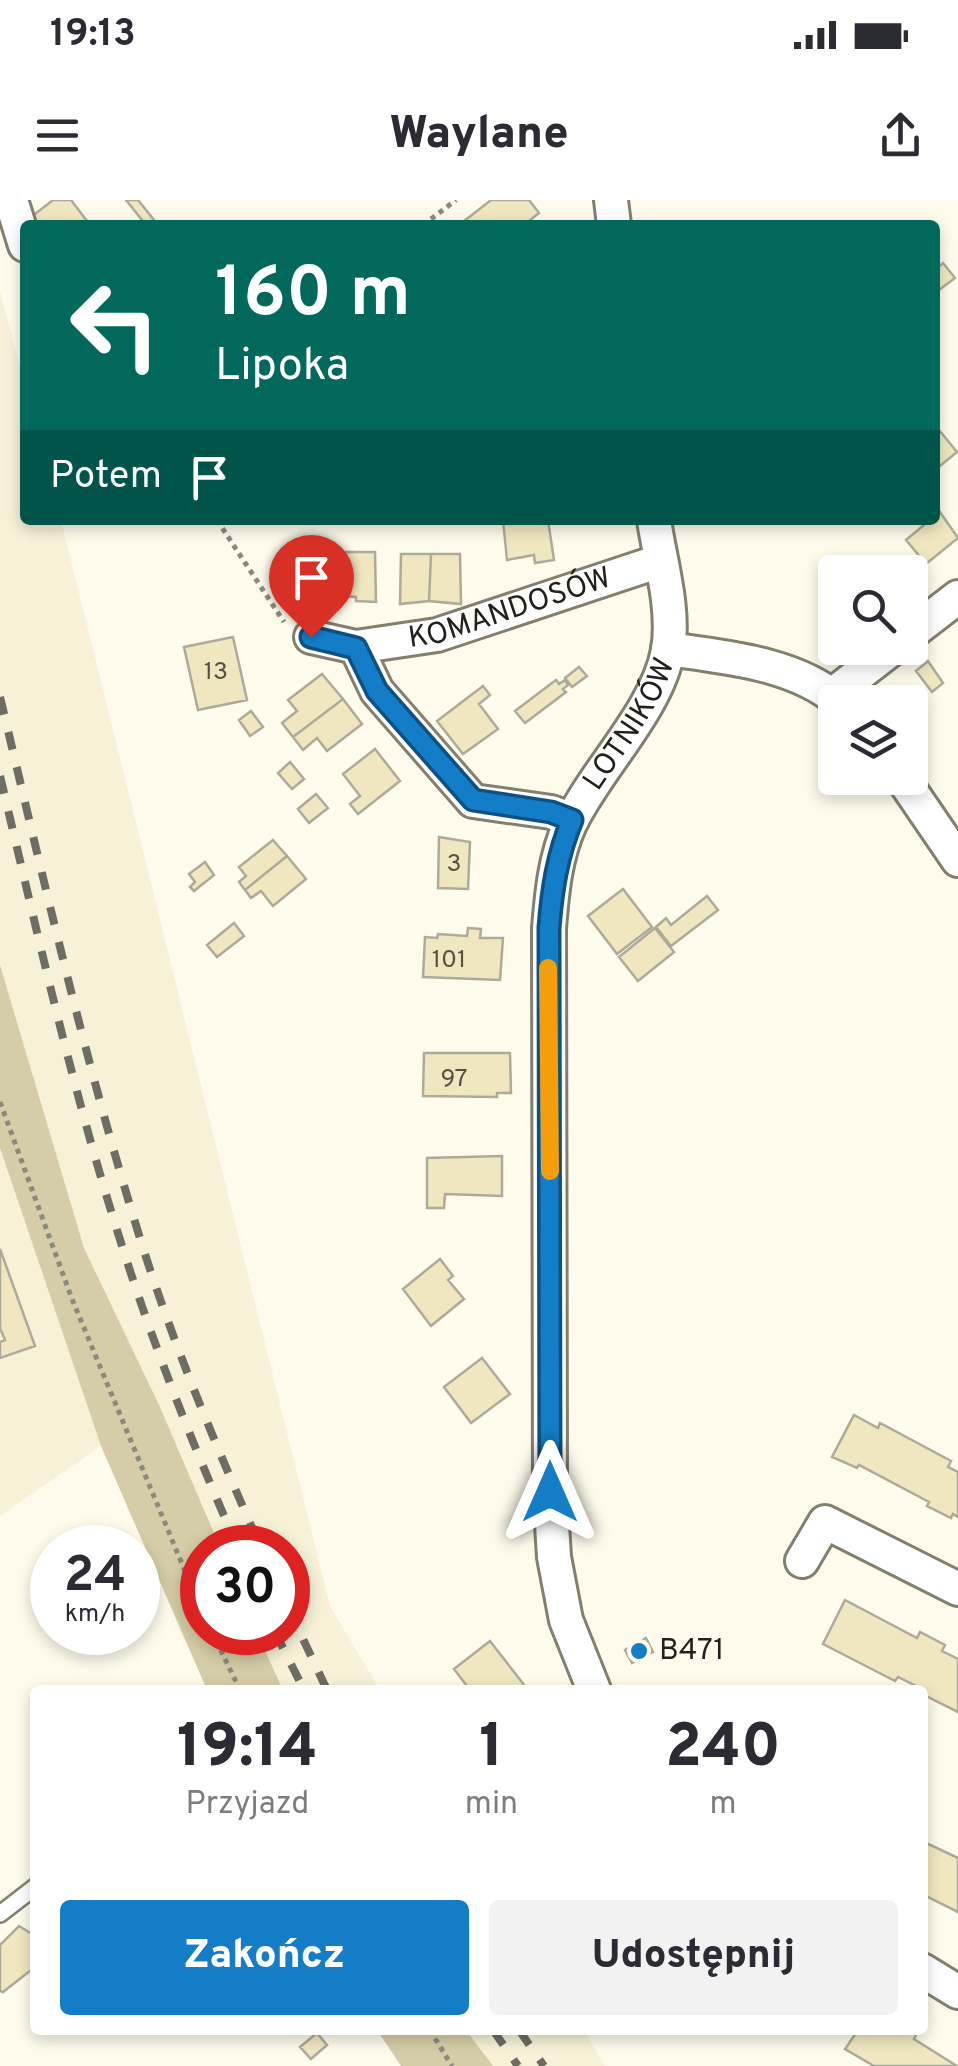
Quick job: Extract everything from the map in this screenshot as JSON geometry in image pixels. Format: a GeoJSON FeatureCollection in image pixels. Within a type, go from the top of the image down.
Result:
{"type":"FeatureCollection","features":[{"type":"Feature","properties":{"kind":"street"},"geometry":{"type":"LineString","coordinates":[[11,200],[20,230]]}},
{"type":"Feature","properties":{"kind":"street","name":"LOTNIKÓW"},"geometry":{"type":"LineString","coordinates":[[592,1685],[566,1620],[554,1557],[550,1492],[549,928],[558,860],[572,820],[656,686],[668,649],[667,604],[655,525]]}},
{"type":"Feature","properties":{"kind":"street","name":"KOMANDOSÓW"},"geometry":{"type":"LineString","coordinates":[[356,648],[437,635],[660,561]]}},
{"type":"Feature","properties":{"kind":"street"},"geometry":{"type":"LineString","coordinates":[[928,620],[958,597]]}},
{"type":"Feature","properties":{"kind":"street"},"geometry":{"type":"LineString","coordinates":[[311,637],[356,648],[377,691],[473,800],[551,812],[572,820]]}},
{"type":"Feature","properties":{"kind":"street"},"geometry":{"type":"LineString","coordinates":[[668,649],[762,665],[818,689]]}},
{"type":"Feature","properties":{"kind":"street"},"geometry":{"type":"LineString","coordinates":[[852,685],[874,665]]}},
{"type":"Feature","properties":{"kind":"street"},"geometry":{"type":"LineString","coordinates":[[915,795],[956,851]]}},
{"type":"Feature","properties":{"kind":"street"},"geometry":{"type":"LineString","coordinates":[[802,1561],[825,1522],[958,1589]]}},
{"type":"Feature","properties":{"kind":"street"},"geometry":{"type":"LineString","coordinates":[[928,1974],[958,1992]]}},
{"type":"Feature","properties":{"kind":"lane"},"geometry":{"type":"LineString","coordinates":[[0,1914],[30,1891]]}},
{"type":"Feature","properties":{"kind":"path"},"geometry":{"type":"LineString","coordinates":[[430,220],[456,200]]}},
{"type":"Feature","properties":{"kind":"path"},"geometry":{"type":"LineString","coordinates":[[220,525],[289,629],[311,637]]}},
{"type":"Feature","properties":{"kind":"path"},"geometry":{"type":"LineString","coordinates":[[0,1102],[72,1299],[180,1559]]}},
{"type":"Feature","properties":{"kind":"path"},"geometry":{"type":"LineString","coordinates":[[223,1655],[238,1685]]}},
{"type":"Feature","properties":{"kind":"path"},"geometry":{"type":"LineString","coordinates":[[433,2035],[452,2066]]}},
{"type":"Feature","properties":{"kind":"shaded area"},"geometry":{"type":"Polygon","coordinates":[[[0,291],[20,366],[20,525],[62,525],[310,1525],[211,1525],[160,1407],[84,1248],[0,965],[0,291]]]}},
{"type":"Feature","properties":{"kind":"shaded area"},"geometry":{"type":"Polygon","coordinates":[[[0,965],[84,1248],[160,1407],[211,1525],[180,1525],[180,1628],[160,1582],[160,1525],[135,1525],[101,1446],[0,1148],[0,965]]]}},
{"type":"Feature","properties":{"kind":"shaded area"},"geometry":{"type":"Polygon","coordinates":[[[0,1148],[101,1446],[0,1516],[0,1148]]]}},
{"type":"Feature","properties":{"kind":"shaded area"},"geometry":{"type":"Polygon","coordinates":[[[310,1525],[330,1606],[377,1685],[281,1685],[267,1655],[310,1655],[310,1525]]]}},
{"type":"Feature","properties":{"kind":"shaded area"},"geometry":{"type":"Polygon","coordinates":[[[192,1655],[267,1655],[281,1685],[205,1685],[192,1655]]]}},
{"type":"Feature","properties":{"kind":"shaded area"},"geometry":{"type":"Polygon","coordinates":[[[380,2035],[470,2035],[493,2066],[401,2066],[380,2035]]]}},
{"type":"Feature","properties":{"kind":"shaded area"},"geometry":{"type":"Polygon","coordinates":[[[470,2035],[587,2035],[605,2066],[493,2066],[470,2035]]]}},
{"type":"Feature","properties":{"kind":"building"},"geometry":{"type":"Polygon","coordinates":[[[53,200],[71,200],[86,220],[31,220],[53,200]]]}},
{"type":"Feature","properties":{"kind":"building"},"geometry":{"type":"Polygon","coordinates":[[[126,200],[138,200],[154,220],[142,220],[126,200]]]}},
{"type":"Feature","properties":{"kind":"building"},"geometry":{"type":"Polygon","coordinates":[[[491,200],[529,200],[539,213],[530,220],[465,220],[491,200]]]}},
{"type":"Feature","properties":{"kind":"building"},"geometry":{"type":"Polygon","coordinates":[[[943,263],[955,278],[940,289],[943,263]]]}},
{"type":"Feature","properties":{"kind":"building"},"geometry":{"type":"Polygon","coordinates":[[[940,431],[957,452],[940,466],[940,431]]]}},
{"type":"Feature","properties":{"kind":"building"},"geometry":{"type":"Polygon","coordinates":[[[940,512],[958,538],[928,562],[928,555],[918,555],[906,540],[924,525],[940,525],[940,512]]]}},
{"type":"Feature","properties":{"kind":"building"},"geometry":{"type":"Polygon","coordinates":[[[504,525],[549,525],[554,560],[535,563],[534,555],[507,560],[504,525]]]}},
{"type":"Feature","properties":{"kind":"building"},"geometry":{"type":"Polygon","coordinates":[[[292,545],[345,552],[344,596],[335,596],[334,601],[314,599],[314,591],[298,591],[298,570],[292,570],[292,545]]]}},
{"type":"Feature","properties":{"kind":"building"},"geometry":{"type":"Polygon","coordinates":[[[345,552],[375,552],[376,602],[344,596],[345,552]]]}},
{"type":"Feature","properties":{"kind":"building"},"geometry":{"type":"Polygon","coordinates":[[[401,554],[431,554],[429,601],[400,604],[401,554]]]}},
{"type":"Feature","properties":{"kind":"building"},"geometry":{"type":"Polygon","coordinates":[[[431,554],[460,554],[461,604],[429,601],[431,554]]]}},
{"type":"Feature","properties":{"kind":"building"},"geometry":{"type":"Polygon","coordinates":[[[233,637],[247,700],[198,710],[184,647],[233,637]]]}},
{"type":"Feature","properties":{"kind":"building"},"geometry":{"type":"Polygon","coordinates":[[[928,661],[943,683],[932,692],[916,671],[928,665],[928,661]]]}},
{"type":"Feature","properties":{"kind":"building"},"geometry":{"type":"Polygon","coordinates":[[[579,667],[587,676],[572,687],[565,678],[579,667]]]}},
{"type":"Feature","properties":{"kind":"building"},"geometry":{"type":"Polygon","coordinates":[[[322,674],[343,699],[293,737],[282,723],[297,711],[288,700],[322,674]]]}},
{"type":"Feature","properties":{"kind":"building"},"geometry":{"type":"Polygon","coordinates":[[[556,680],[559,684],[565,680],[566,692],[525,723],[515,711],[556,680]]]}},
{"type":"Feature","properties":{"kind":"building"},"geometry":{"type":"Polygon","coordinates":[[[483,686],[490,695],[479,704],[498,729],[463,754],[437,721],[483,686]]]}},
{"type":"Feature","properties":{"kind":"building"},"geometry":{"type":"Polygon","coordinates":[[[343,699],[362,724],[327,751],[317,738],[303,750],[293,737],[343,699]]]}},
{"type":"Feature","properties":{"kind":"building"},"geometry":{"type":"Polygon","coordinates":[[[251,711],[263,727],[250,736],[239,720],[251,711]]]}},
{"type":"Feature","properties":{"kind":"building"},"geometry":{"type":"Polygon","coordinates":[[[375,749],[400,781],[358,814],[350,804],[360,796],[343,774],[375,749]]]}},
{"type":"Feature","properties":{"kind":"building"},"geometry":{"type":"Polygon","coordinates":[[[290,762],[304,779],[292,789],[278,773],[290,762]]]}},
{"type":"Feature","properties":{"kind":"building"},"geometry":{"type":"Polygon","coordinates":[[[316,794],[328,808],[309,823],[298,809],[316,794]]]}},
{"type":"Feature","properties":{"kind":"building"},"geometry":{"type":"Polygon","coordinates":[[[439,837],[470,842],[468,889],[438,888],[439,837]]]}},
{"type":"Feature","properties":{"kind":"building"},"geometry":{"type":"Polygon","coordinates":[[[273,840],[287,856],[245,890],[239,882],[246,876],[239,867],[273,840]]]}},
{"type":"Feature","properties":{"kind":"building"},"geometry":{"type":"Polygon","coordinates":[[[287,856],[306,879],[273,906],[261,891],[251,898],[245,890],[287,856]]]}},
{"type":"Feature","properties":{"kind":"building"},"geometry":{"type":"Polygon","coordinates":[[[205,862],[214,875],[194,891],[190,887],[195,882],[189,874],[205,862]]]}},
{"type":"Feature","properties":{"kind":"building"},"geometry":{"type":"Polygon","coordinates":[[[623,889],[652,927],[617,954],[588,916],[623,889]]]}},
{"type":"Feature","properties":{"kind":"building"},"geometry":{"type":"Polygon","coordinates":[[[707,896],[718,910],[671,946],[656,927],[666,918],[671,925],[707,896]]]}},
{"type":"Feature","properties":{"kind":"building"},"geometry":{"type":"Polygon","coordinates":[[[234,923],[244,936],[217,957],[207,945],[234,923]]]}},
{"type":"Feature","properties":{"kind":"building"},"geometry":{"type":"Polygon","coordinates":[[[468,928],[481,929],[480,938],[503,938],[500,980],[423,977],[425,937],[467,936],[468,928]]]}},
{"type":"Feature","properties":{"kind":"building"},"geometry":{"type":"Polygon","coordinates":[[[655,928],[674,952],[638,981],[619,957],[655,928]]]}},
{"type":"Feature","properties":{"kind":"building"},"geometry":{"type":"Polygon","coordinates":[[[424,1053],[510,1053],[511,1093],[497,1093],[497,1097],[423,1096],[424,1053]]]}},
{"type":"Feature","properties":{"kind":"building"},"geometry":{"type":"Polygon","coordinates":[[[502,1156],[502,1196],[445,1194],[444,1208],[427,1208],[427,1158],[502,1156]]]}},
{"type":"Feature","properties":{"kind":"building"},"geometry":{"type":"Polygon","coordinates":[[[0,1249],[35,1346],[0,1358],[0,1342],[5,1340],[0,1328],[0,1249]]]}},
{"type":"Feature","properties":{"kind":"building"},"geometry":{"type":"Polygon","coordinates":[[[440,1259],[453,1276],[448,1280],[464,1299],[431,1326],[403,1289],[440,1259]]]}},
{"type":"Feature","properties":{"kind":"building"},"geometry":{"type":"Polygon","coordinates":[[[482,1358],[510,1394],[471,1423],[444,1387],[482,1358]]]}},
{"type":"Feature","properties":{"kind":"building"},"geometry":{"type":"Polygon","coordinates":[[[854,1415],[878,1428],[880,1423],[951,1461],[948,1467],[958,1472],[958,1517],[953,1514],[951,1518],[927,1506],[929,1502],[859,1465],[857,1468],[832,1457],[854,1415]]]}},
{"type":"Feature","properties":{"kind":"building"},"geometry":{"type":"Polygon","coordinates":[[[845,1600],[917,1638],[920,1632],[945,1645],[942,1651],[958,1659],[958,1712],[928,1697],[928,1685],[914,1685],[898,1677],[895,1681],[823,1644],[845,1600]]]}},
{"type":"Feature","properties":{"kind":"building","name":"B471"},"geometry":{"type":"Polygon","coordinates":[[[646,1638],[653,1652],[632,1663],[625,1650],[646,1638]]]}},
{"type":"Feature","properties":{"kind":"building"},"geometry":{"type":"Polygon","coordinates":[[[490,1641],[524,1685],[466,1685],[454,1669],[490,1641]]]}},
{"type":"Feature","properties":{"kind":"building"},"geometry":{"type":"Polygon","coordinates":[[[928,1844],[958,1858],[958,1912],[928,1897],[928,1844]]]}},
{"type":"Feature","properties":{"kind":"building"},"geometry":{"type":"Polygon","coordinates":[[[19,1926],[30,1933],[30,1971],[3,1992],[0,1991],[0,1945],[19,1926]]]}},
{"type":"Feature","properties":{"kind":"building"},"geometry":{"type":"Polygon","coordinates":[[[315,2035],[327,2045],[311,2059],[300,2047],[315,2035]]]}},
{"type":"Feature","properties":{"kind":"building"},"geometry":{"type":"Polygon","coordinates":[[[855,2035],[916,2035],[914,2039],[957,2066],[874,2066],[845,2049],[855,2035]]]}},
{"type":"Feature","properties":{"kind":"railway"},"geometry":{"type":"LineString","coordinates":[[0,697],[82,1034],[139,1235],[196,1393],[251,1525]]}},
{"type":"Feature","properties":{"kind":"railway"},"geometry":{"type":"LineString","coordinates":[[0,776],[57,1014],[105,1191],[162,1362],[228,1525]]}},
{"type":"Feature","properties":{"kind":"railway"},"geometry":{"type":"LineString","coordinates":[[310,1654],[325,1685]]}},
{"type":"Feature","properties":{"kind":"railway"},"geometry":{"type":"LineString","coordinates":[[286,1655],[302,1685]]}},
{"type":"Feature","properties":{"kind":"railway"},"geometry":{"type":"LineString","coordinates":[[496,2035],[518,2066]]}},
{"type":"Feature","properties":{"kind":"railway"},"geometry":{"type":"LineString","coordinates":[[522,2035],[544,2066]]}},
{"type":"Feature","properties":{"kind":"slow traffic"},"geometry":{"type":"LineString","coordinates":[[548,968],[550,1171]]}},
{"type":"Feature","properties":{"kind":"place","name":"B471"},"geometry":{"type":"Point","coordinates":[639,1651]}},
{"type":"Feature","properties":{"kind":"route"},"geometry":{"type":"LineString","coordinates":[[311,637],[356,648],[377,691],[473,800],[562,814],[572,820],[552,886],[549,928],[550,1492]]}}]}
